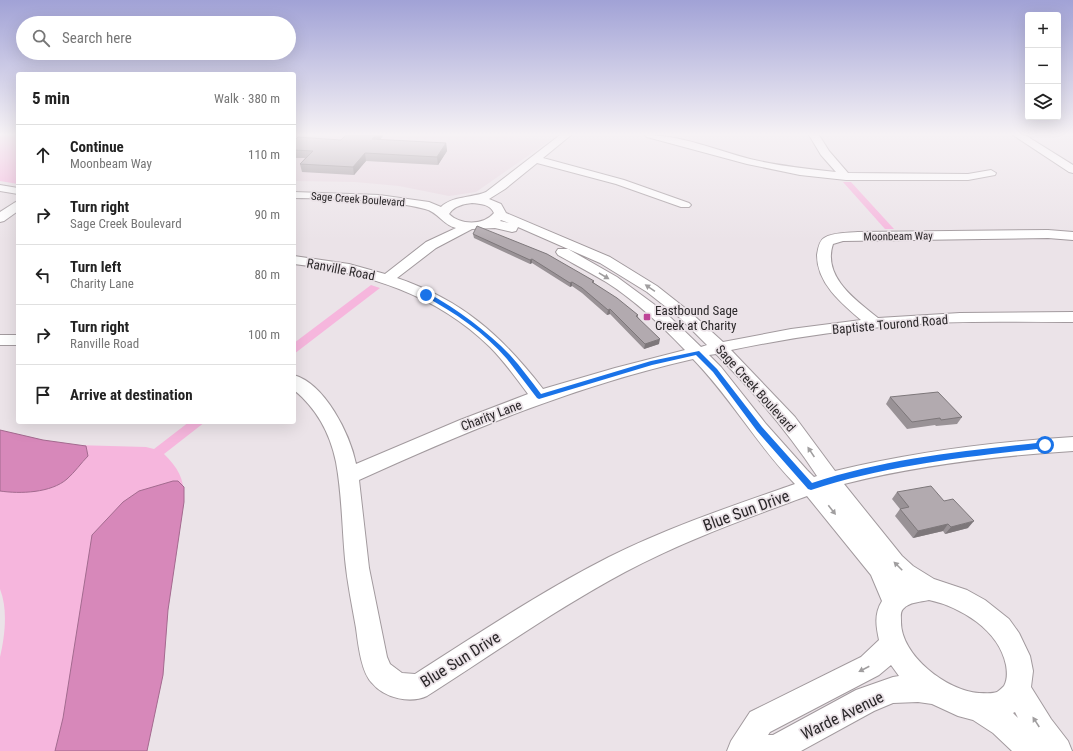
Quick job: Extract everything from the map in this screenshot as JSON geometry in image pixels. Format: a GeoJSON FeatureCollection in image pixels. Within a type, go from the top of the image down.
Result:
{"type":"FeatureCollection","features":[{"type":"Feature","properties":{"kind":"street"},"geometry":{"type":"LineString","coordinates":[[476,200],[490,194],[524,170]]}},
{"type":"Feature","properties":{"kind":"street"},"geometry":{"type":"LineString","coordinates":[[469,226],[485,224],[494,220],[499,197],[533,170]]}},
{"type":"Feature","properties":{"kind":"street"},"geometry":{"type":"LineString","coordinates":[[577,170],[620,182],[685,205]]}},
{"type":"Feature","properties":{"kind":"street"},"geometry":{"type":"LineString","coordinates":[[790,170],[846,177],[968,177],[991,174]]}},
{"type":"Feature","properties":{"kind":"street"},"geometry":{"type":"LineString","coordinates":[[840,170],[846,177]]}},
{"type":"Feature","properties":{"kind":"street"},"geometry":{"type":"LineString","coordinates":[[0,188],[16,191]]}},
{"type":"Feature","properties":{"kind":"street","name":"Sage Creek Boulevard"},"geometry":{"type":"LineString","coordinates":[[296,188],[360,190],[436,202],[455,203],[476,200],[583,250],[628,274],[669,302],[708,350],[715,371],[759,429],[821,483],[894,563],[905,573],[929,589]]}},
{"type":"Feature","properties":{"kind":"street","name":"Sage Creek Boulevard"},"geometry":{"type":"LineString","coordinates":[[296,195],[357,197],[401,201],[432,207],[446,218],[461,225],[469,226]]}},
{"type":"Feature","properties":{"kind":"street"},"geometry":{"type":"LineString","coordinates":[[0,199],[16,200]]}},
{"type":"Feature","properties":{"kind":"street","name":"Ranville Road"},"geometry":{"type":"LineString","coordinates":[[431,245],[433,238],[443,230],[448,207],[455,203]]}},
{"type":"Feature","properties":{"kind":"street"},"geometry":{"type":"LineString","coordinates":[[0,218],[16,206]]}},
{"type":"Feature","properties":{"kind":"street","name":"Sage Creek Boulevard"},"geometry":{"type":"LineString","coordinates":[[485,224],[508,226],[523,232],[548,243],[606,277],[708,350],[788,422],[809,449],[821,483],[822,498],[879,568],[894,602]]}},
{"type":"Feature","properties":{"kind":"street","name":"Ranville Road"},"geometry":{"type":"LineString","coordinates":[[387,279],[431,245],[469,226]]}},
{"type":"Feature","properties":{"kind":"street","name":"Moonbeam Way"},"geometry":{"type":"LineString","coordinates":[[875,323],[842,294],[828,275],[824,255],[827,241],[850,237],[931,235],[1051,234],[1073,236]]}},
{"type":"Feature","properties":{"kind":"street","name":"Ranville Road"},"geometry":{"type":"LineString","coordinates":[[296,260],[326,264],[387,279],[426,295],[453,309],[474,325],[509,358],[539,397]]}},
{"type":"Feature","properties":{"kind":"street","name":"Baptiste Tourond Road"},"geometry":{"type":"LineString","coordinates":[[708,350],[802,333],[875,323],[975,317],[1073,317]]}},
{"type":"Feature","properties":{"kind":"street"},"geometry":{"type":"LineString","coordinates":[[8,340],[16,330]]}},
{"type":"Feature","properties":{"kind":"street","name":"Charity Lane"},"geometry":{"type":"LineString","coordinates":[[348,476],[448,432],[539,397],[651,363],[708,350]]}},
{"type":"Feature","properties":{"kind":"street","name":"Blue Sun Drive"},"geometry":{"type":"LineString","coordinates":[[296,383],[315,398],[337,431],[345,458],[357,563],[374,652],[380,673],[393,684],[403,687],[418,687],[501,632],[618,564],[671,539],[733,513],[821,483]]}},
{"type":"Feature","properties":{"kind":"street"},"geometry":{"type":"LineString","coordinates":[[821,483],[881,468],[936,458],[1045,445],[1073,444]]}},
{"type":"Feature","properties":{"kind":"street"},"geometry":{"type":"LineString","coordinates":[[929,589],[955,596],[968,602],[981,611],[1001,629],[1009,640],[1019,662],[1020,682],[1018,690],[1003,704],[992,707],[978,707],[950,699],[936,691],[914,674],[905,664],[893,643],[888,625],[890,608],[902,594],[915,590],[929,589]]}},
{"type":"Feature","properties":{"kind":"street"},"geometry":{"type":"LineString","coordinates":[[741,751],[760,722],[870,666],[893,643]]}},
{"type":"Feature","properties":{"kind":"street","name":"Warde Avenue"},"geometry":{"type":"LineString","coordinates":[[750,751],[776,749],[866,700],[893,690],[918,688],[936,691]]}},
{"type":"Feature","properties":{"kind":"street"},"geometry":{"type":"LineString","coordinates":[[1018,690],[1045,737],[1058,751]]}},
{"type":"Feature","properties":{"kind":"street"},"geometry":{"type":"LineString","coordinates":[[978,707],[1003,723],[1032,751]]}},
{"type":"Feature","properties":{"kind":"shaded area"},"geometry":{"type":"Polygon","coordinates":[[[0,170],[16,170],[16,184],[0,181],[0,170]]]}},
{"type":"Feature","properties":{"kind":"shaded area"},"geometry":{"type":"Polygon","coordinates":[[[296,170],[507,170],[476,192],[449,196],[399,186],[355,182],[296,181],[296,170]]]}},
{"type":"Feature","properties":{"kind":"shaded area"},"geometry":{"type":"Polygon","coordinates":[[[843,182],[851,182],[894,229],[885,229],[843,182]]]}},
{"type":"Feature","properties":{"kind":"shaded area"},"geometry":{"type":"Polygon","coordinates":[[[371,285],[380,288],[296,352],[296,341],[371,285]]]}},
{"type":"Feature","properties":{"kind":"shaded area"},"geometry":{"type":"Polygon","coordinates":[[[186,424],[202,424],[164,454],[174,465],[180,475],[183,487],[184,502],[168,610],[163,675],[147,751],[0,751],[0,657],[5,614],[3,597],[0,589],[0,430],[43,440],[75,445],[146,447],[154,449],[186,424]]]}},
{"type":"Feature","properties":{"kind":"shaded area"},"geometry":{"type":"Polygon","coordinates":[[[0,430],[43,440],[86,446],[88,456],[67,479],[53,487],[44,490],[26,492],[0,491],[0,430]]]}},
{"type":"Feature","properties":{"kind":"shaded area"},"geometry":{"type":"Polygon","coordinates":[[[173,481],[178,481],[184,487],[184,502],[168,610],[163,675],[147,751],[55,751],[63,718],[92,535],[123,502],[139,491],[173,481]]]}},
{"type":"Feature","properties":{"kind":"building"},"geometry":{"type":"Polygon","coordinates":[[[477,226],[547,254],[594,281],[592,282],[617,298],[638,315],[636,316],[660,339],[645,344],[610,309],[608,310],[582,288],[572,282],[570,283],[532,259],[530,260],[473,234],[477,226]]]}},
{"type":"Feature","properties":{"kind":"building"},"geometry":{"type":"Polygon","coordinates":[[[938,392],[962,417],[912,422],[890,397],[938,392]]]}},
{"type":"Feature","properties":{"kind":"building"},"geometry":{"type":"Polygon","coordinates":[[[931,486],[944,501],[953,499],[974,521],[951,527],[948,524],[918,531],[900,509],[909,507],[897,492],[931,486]]]}},
{"type":"Feature","properties":{"kind":"place","name":"Eastbound Sage Creek at Charity"},"geometry":{"type":"Point","coordinates":[647,317]}},
{"type":"Feature","properties":{"kind":"route"},"geometry":{"type":"LineString","coordinates":[[426,295],[453,309],[494,342],[523,375],[539,397],[651,363],[697,353],[715,371],[759,429],[811,487],[830,480],[881,468],[936,458],[1045,445]]}}]}
